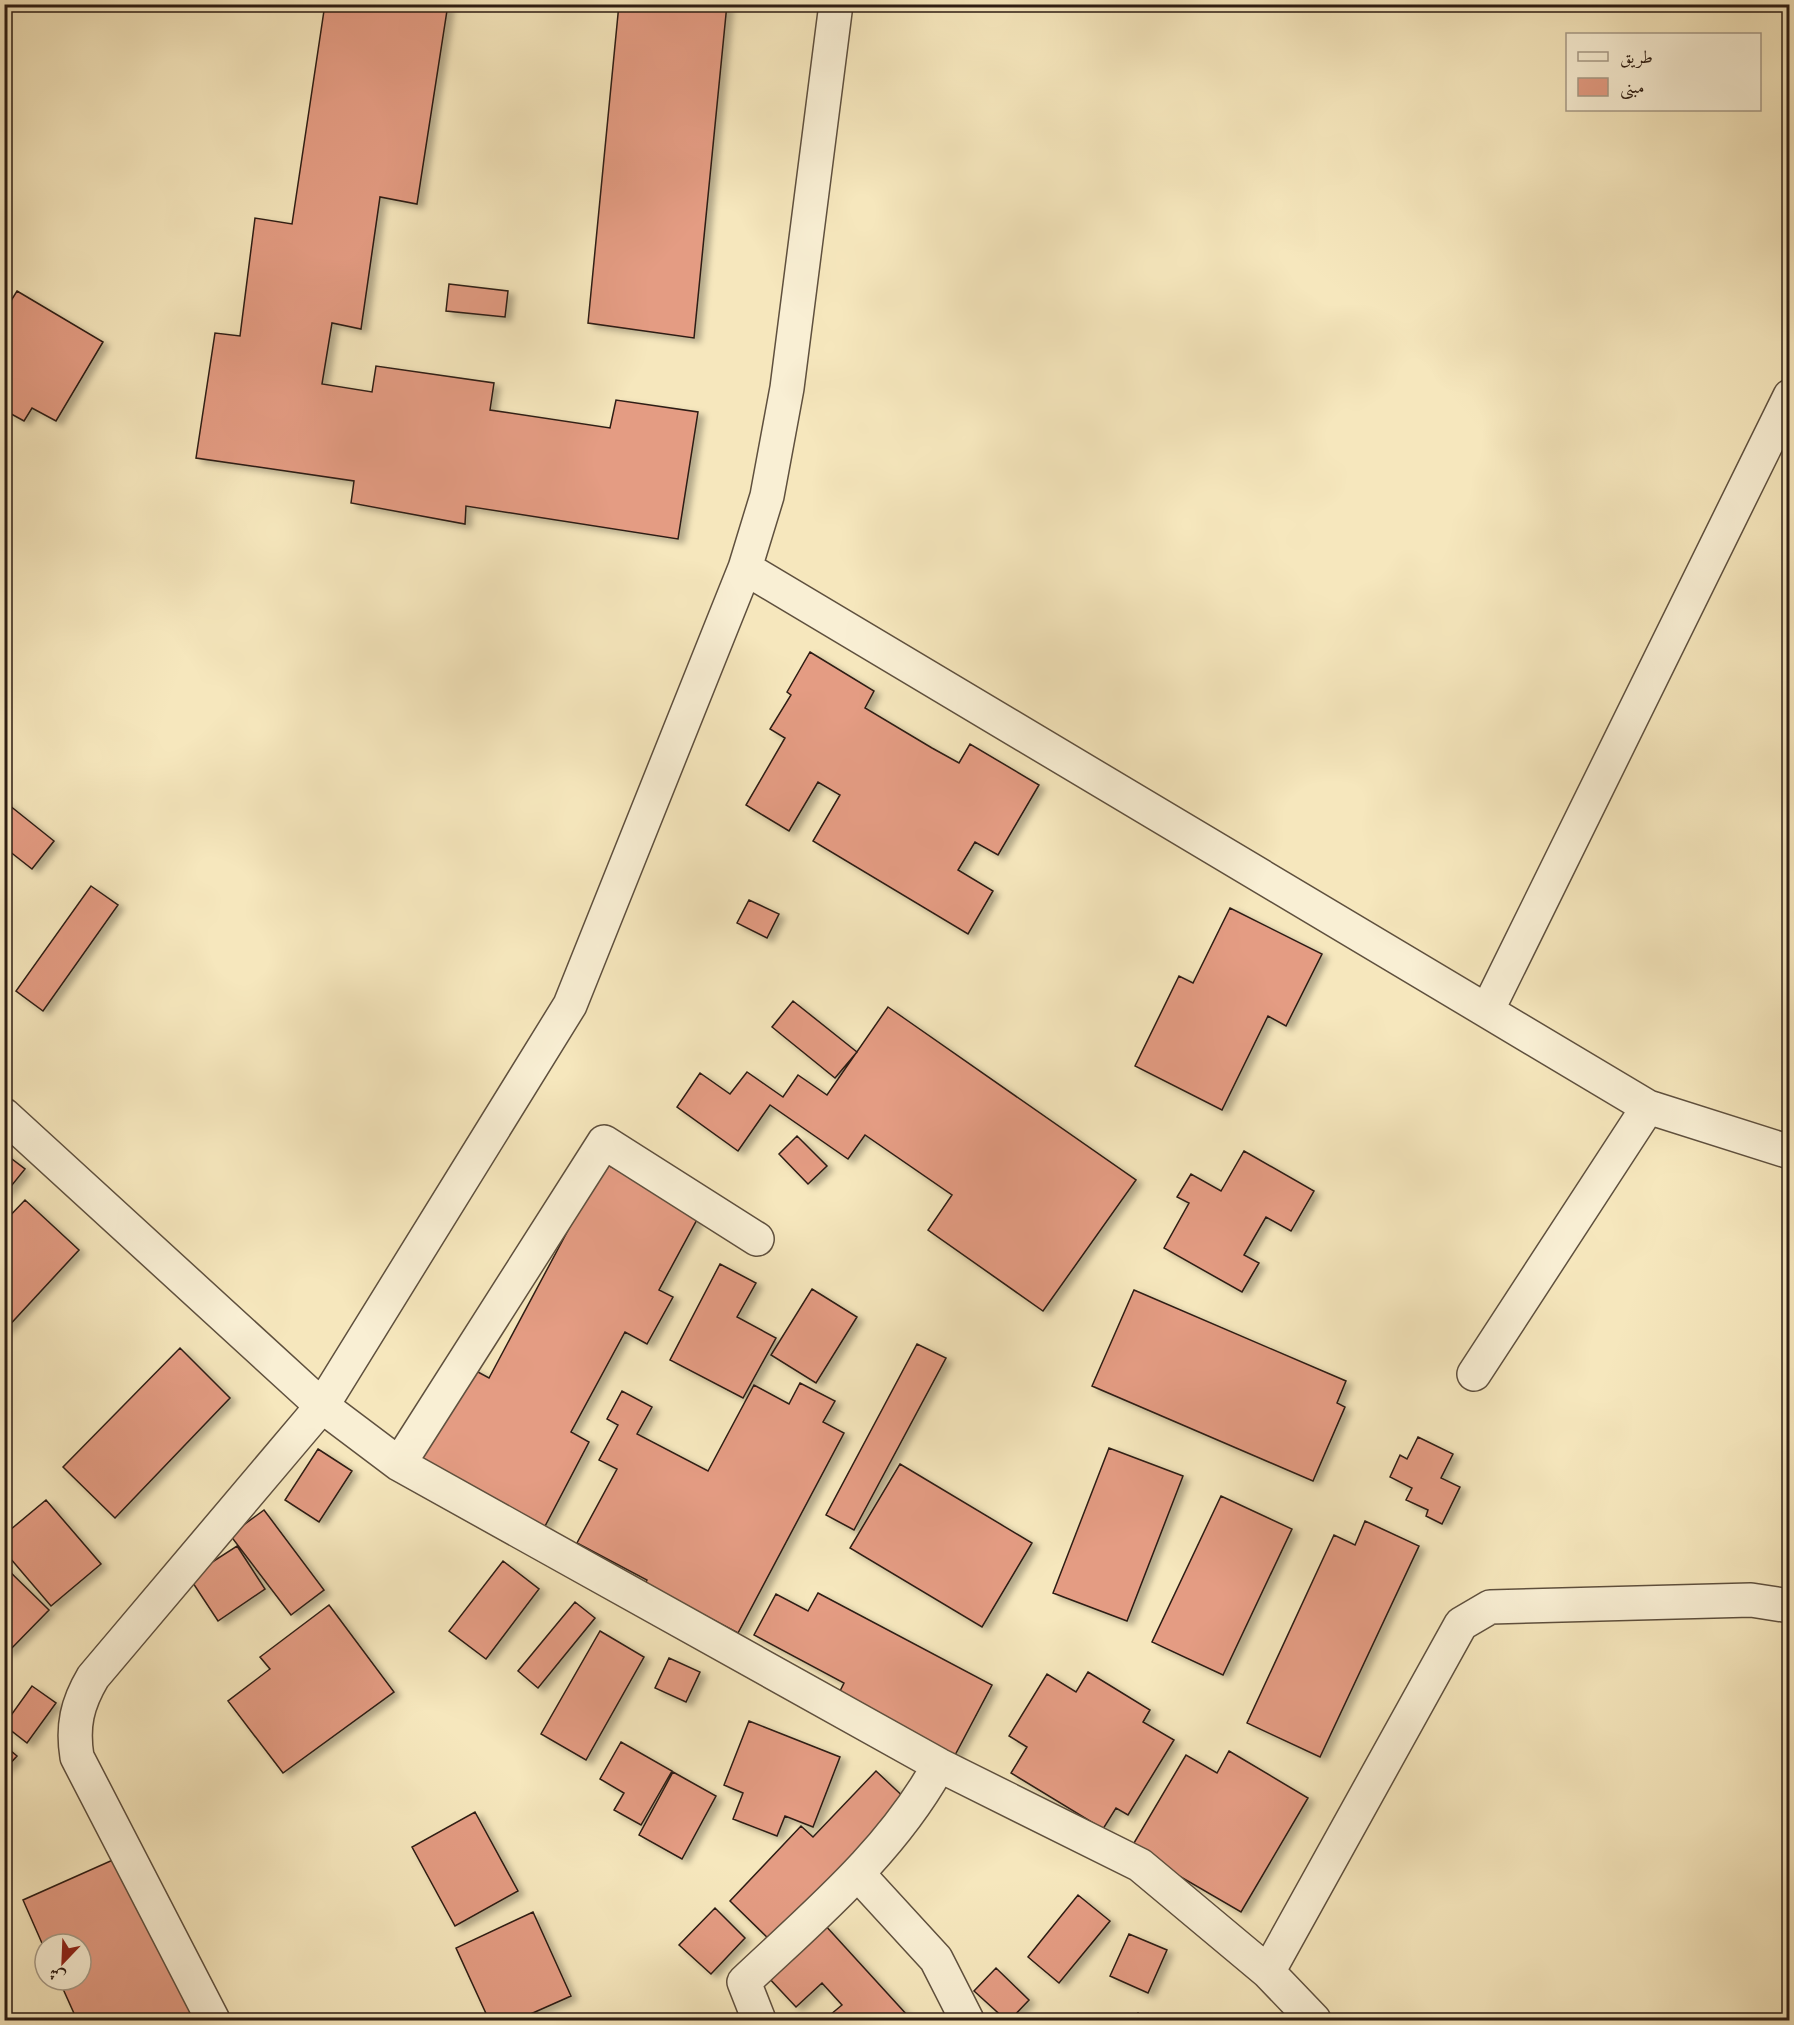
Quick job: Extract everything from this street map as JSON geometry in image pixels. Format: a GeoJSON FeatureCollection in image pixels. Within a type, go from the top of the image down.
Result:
{"type":"FeatureCollection","features":[{"type":"Feature","properties":{"kind":"street"},"geometry":{"type":"LineString","coordinates":[[213,2020],[76,1757],[73,1736],[75,1715],[82,1695],[93,1677],[322,1406],[570,1005],[745,568],[767,496],[787,388],[836,4]]}},
{"type":"Feature","properties":{"kind":"street"},"geometry":{"type":"LineString","coordinates":[[1488,1009],[1790,396]]}},
{"type":"Feature","properties":{"kind":"street"},"geometry":{"type":"LineString","coordinates":[[745,568],[1488,1009],[1648,1107],[1790,1152]]}},
{"type":"Feature","properties":{"kind":"street"},"geometry":{"type":"LineString","coordinates":[[1474,1374],[1648,1107]]}},
{"type":"Feature","properties":{"kind":"street"},"geometry":{"type":"LineString","coordinates":[[4,1115],[322,1406],[399,1464],[939,1765],[1140,1865],[1268,1972],[1314,2020]]}},
{"type":"Feature","properties":{"kind":"street"},"geometry":{"type":"LineString","coordinates":[[399,1464],[604,1142],[757,1239]]}},
{"type":"Feature","properties":{"kind":"street"},"geometry":{"type":"LineString","coordinates":[[1268,1972],[1461,1624],[1490,1607],[1751,1600],[1790,1606]]}},
{"type":"Feature","properties":{"kind":"street"},"geometry":{"type":"LineString","coordinates":[[759,2020],[744,1982],[858,1874],[919,1802],[939,1765]]}},
{"type":"Feature","properties":{"kind":"street"},"geometry":{"type":"LineString","coordinates":[[858,1874],[936,1959],[967,2020]]}},
{"type":"Feature","properties":{"kind":"building"},"geometry":{"type":"Polygon","coordinates":[[[325,4],[448,4],[417,204],[380,197],[361,329],[332,323],[322,384],[372,392],[376,366],[494,383],[490,410],[610,428],[616,400],[698,412],[678,539],[466,506],[465,524],[351,503],[354,481],[196,458],[215,333],[240,336],[255,218],[292,224],[325,4]]]}},
{"type":"Feature","properties":{"kind":"building"},"geometry":{"type":"Polygon","coordinates":[[[619,4],[727,4],[694,338],[588,323],[619,4]]]}},
{"type":"Feature","properties":{"kind":"building"},"geometry":{"type":"Polygon","coordinates":[[[449,284],[508,291],[505,317],[446,311],[449,284]]]}},
{"type":"Feature","properties":{"kind":"building"},"geometry":{"type":"Polygon","coordinates":[[[17,291],[103,342],[56,421],[32,408],[24,421],[4,410],[4,312],[17,291]]]}},
{"type":"Feature","properties":{"kind":"building"},"geometry":{"type":"Polygon","coordinates":[[[810,652],[874,691],[865,708],[932,748],[959,763],[970,744],[1039,785],[998,855],[975,842],[958,870],[993,891],[968,934],[813,841],[840,795],[818,782],[789,831],[746,805],[785,738],[770,729],[791,695],[787,692],[810,652]]]}},
{"type":"Feature","properties":{"kind":"building"},"geometry":{"type":"Polygon","coordinates":[[[4,801],[54,841],[32,869],[4,847],[4,801]]]}},
{"type":"Feature","properties":{"kind":"building"},"geometry":{"type":"Polygon","coordinates":[[[91,886],[118,905],[43,1011],[16,991],[91,886]]]}},
{"type":"Feature","properties":{"kind":"building"},"geometry":{"type":"Polygon","coordinates":[[[749,900],[779,914],[767,938],[737,923],[749,900]]]}},
{"type":"Feature","properties":{"kind":"building"},"geometry":{"type":"Polygon","coordinates":[[[1230,908],[1322,954],[1286,1026],[1268,1016],[1222,1110],[1135,1066],[1179,976],[1193,983],[1230,908]]]}},
{"type":"Feature","properties":{"kind":"building"},"geometry":{"type":"Polygon","coordinates":[[[793,1001],[857,1052],[835,1078],[772,1027],[793,1001]]]}},
{"type":"Feature","properties":{"kind":"building"},"geometry":{"type":"Polygon","coordinates":[[[888,1007],[1136,1180],[1043,1311],[928,1230],[952,1195],[865,1135],[848,1159],[770,1105],[738,1151],[677,1107],[700,1073],[730,1094],[747,1072],[783,1097],[798,1075],[827,1095],[888,1007]]]}},
{"type":"Feature","properties":{"kind":"building"},"geometry":{"type":"Polygon","coordinates":[[[797,1136],[827,1166],[808,1184],[779,1154],[797,1136]]]}},
{"type":"Feature","properties":{"kind":"building"},"geometry":{"type":"Polygon","coordinates":[[[1244,1151],[1314,1191],[1291,1231],[1266,1217],[1244,1255],[1259,1263],[1242,1292],[1164,1248],[1189,1203],[1177,1197],[1191,1174],[1221,1191],[1244,1151]]]}},
{"type":"Feature","properties":{"kind":"building"},"geometry":{"type":"Polygon","coordinates":[[[4,1153],[25,1169],[4,1195],[4,1153]]]}},
{"type":"Feature","properties":{"kind":"building"},"geometry":{"type":"Polygon","coordinates":[[[604,1163],[700,1214],[659,1290],[673,1297],[647,1344],[625,1332],[571,1432],[589,1442],[543,1530],[414,1461],[465,1365],[489,1378],[604,1163]]]}},
{"type":"Feature","properties":{"kind":"building"},"geometry":{"type":"Polygon","coordinates":[[[25,1200],[79,1250],[4,1331],[4,1222],[25,1200]]]}},
{"type":"Feature","properties":{"kind":"building"},"geometry":{"type":"Polygon","coordinates":[[[720,1264],[756,1283],[737,1317],[776,1338],[743,1398],[670,1360],[720,1264]]]}},
{"type":"Feature","properties":{"kind":"building"},"geometry":{"type":"Polygon","coordinates":[[[812,1289],[857,1317],[816,1383],[771,1355],[812,1289]]]}},
{"type":"Feature","properties":{"kind":"building"},"geometry":{"type":"Polygon","coordinates":[[[1134,1290],[1346,1381],[1337,1403],[1345,1407],[1313,1481],[1092,1386],[1134,1290]]]}},
{"type":"Feature","properties":{"kind":"building"},"geometry":{"type":"Polygon","coordinates":[[[917,1344],[946,1358],[854,1530],[826,1515],[917,1344]]]}},
{"type":"Feature","properties":{"kind":"building"},"geometry":{"type":"Polygon","coordinates":[[[180,1348],[230,1398],[115,1518],[63,1467],[180,1348]]]}},
{"type":"Feature","properties":{"kind":"building"},"geometry":{"type":"Polygon","coordinates":[[[800,1383],[835,1401],[823,1422],[844,1433],[738,1633],[645,1584],[647,1580],[577,1543],[617,1469],[599,1460],[618,1425],[607,1419],[622,1391],[652,1407],[637,1434],[708,1471],[754,1385],[789,1404],[800,1383]]]}},
{"type":"Feature","properties":{"kind":"building"},"geometry":{"type":"Polygon","coordinates":[[[1418,1437],[1453,1454],[1441,1478],[1460,1487],[1442,1524],[1426,1516],[1428,1510],[1406,1500],[1412,1488],[1390,1477],[1400,1455],[1407,1459],[1418,1437]]]}},
{"type":"Feature","properties":{"kind":"building"},"geometry":{"type":"Polygon","coordinates":[[[1109,1448],[1183,1476],[1127,1621],[1053,1593],[1109,1448]]]}},
{"type":"Feature","properties":{"kind":"building"},"geometry":{"type":"Polygon","coordinates":[[[318,1449],[352,1471],[319,1522],[285,1500],[318,1449]]]}},
{"type":"Feature","properties":{"kind":"building"},"geometry":{"type":"Polygon","coordinates":[[[900,1464],[1032,1543],[982,1627],[850,1548],[900,1464]]]}},
{"type":"Feature","properties":{"kind":"building"},"geometry":{"type":"Polygon","coordinates":[[[1221,1496],[1292,1529],[1223,1675],[1152,1642],[1221,1496]]]}},
{"type":"Feature","properties":{"kind":"building"},"geometry":{"type":"Polygon","coordinates":[[[46,1500],[101,1564],[51,1606],[4,1551],[4,1535],[46,1500]]]}},
{"type":"Feature","properties":{"kind":"building"},"geometry":{"type":"Polygon","coordinates":[[[264,1510],[324,1590],[291,1615],[230,1535],[264,1510]]]}},
{"type":"Feature","properties":{"kind":"building"},"geometry":{"type":"Polygon","coordinates":[[[1365,1521],[1419,1546],[1320,1757],[1247,1723],[1334,1535],[1355,1545],[1365,1521]]]}},
{"type":"Feature","properties":{"kind":"building"},"geometry":{"type":"Polygon","coordinates":[[[237,1546],[265,1589],[218,1621],[189,1577],[237,1546]]]}},
{"type":"Feature","properties":{"kind":"building"},"geometry":{"type":"Polygon","coordinates":[[[503,1561],[539,1589],[486,1659],[449,1631],[503,1561]]]}},
{"type":"Feature","properties":{"kind":"building"},"geometry":{"type":"Polygon","coordinates":[[[4,1566],[49,1610],[8,1652],[4,1648],[4,1566]]]}},
{"type":"Feature","properties":{"kind":"building"},"geometry":{"type":"Polygon","coordinates":[[[818,1593],[992,1685],[954,1757],[838,1695],[844,1683],[754,1635],[776,1594],[808,1611],[818,1593]]]}},
{"type":"Feature","properties":{"kind":"building"},"geometry":{"type":"Polygon","coordinates":[[[575,1602],[595,1618],[538,1688],[518,1671],[575,1602]]]}},
{"type":"Feature","properties":{"kind":"building"},"geometry":{"type":"Polygon","coordinates":[[[329,1605],[394,1692],[283,1773],[228,1701],[270,1669],[260,1657],[329,1605]]]}},
{"type":"Feature","properties":{"kind":"building"},"geometry":{"type":"Polygon","coordinates":[[[600,1631],[644,1657],[586,1760],[541,1734],[600,1631]]]}},
{"type":"Feature","properties":{"kind":"building"},"geometry":{"type":"Polygon","coordinates":[[[669,1658],[700,1672],[686,1702],[655,1688],[669,1658]]]}},
{"type":"Feature","properties":{"kind":"building"},"geometry":{"type":"Polygon","coordinates":[[[1088,1672],[1150,1710],[1143,1722],[1174,1740],[1128,1815],[1116,1808],[1103,1829],[1011,1773],[1027,1747],[1009,1736],[1047,1674],[1076,1692],[1088,1672]]]}},
{"type":"Feature","properties":{"kind":"building"},"geometry":{"type":"Polygon","coordinates":[[[32,1686],[56,1703],[27,1743],[4,1725],[32,1686]]]}},
{"type":"Feature","properties":{"kind":"building"},"geometry":{"type":"Polygon","coordinates":[[[749,1721],[840,1757],[813,1827],[785,1816],[777,1836],[733,1819],[743,1793],[724,1785],[749,1721]]]}},
{"type":"Feature","properties":{"kind":"building"},"geometry":{"type":"Polygon","coordinates":[[[621,1742],[672,1771],[641,1825],[614,1810],[624,1793],[600,1779],[621,1742]]]}},
{"type":"Feature","properties":{"kind":"building"},"geometry":{"type":"Polygon","coordinates":[[[4,1745],[17,1756],[4,1770],[4,1745]]]}},
{"type":"Feature","properties":{"kind":"building"},"geometry":{"type":"Polygon","coordinates":[[[1229,1751],[1308,1798],[1241,1912],[1131,1848],[1186,1755],[1217,1773],[1229,1751]]]}},
{"type":"Feature","properties":{"kind":"building"},"geometry":{"type":"Polygon","coordinates":[[[876,1771],[911,1804],[775,1945],[730,1901],[801,1826],[813,1837],[876,1771]]]}},
{"type":"Feature","properties":{"kind":"building"},"geometry":{"type":"Polygon","coordinates":[[[673,1772],[716,1796],[682,1859],[639,1835],[673,1772]]]}},
{"type":"Feature","properties":{"kind":"building"},"geometry":{"type":"Polygon","coordinates":[[[475,1812],[518,1891],[455,1926],[412,1847],[475,1812]]]}},
{"type":"Feature","properties":{"kind":"building"},"geometry":{"type":"Polygon","coordinates":[[[124,1855],[197,2020],[77,2020],[64,1992],[93,1992],[93,1932],[37,1932],[23,1900],[124,1855]]]}},
{"type":"Feature","properties":{"kind":"building"},"geometry":{"type":"Polygon","coordinates":[[[1078,1895],[1110,1921],[1059,1983],[1028,1957],[1078,1895]]]}},
{"type":"Feature","properties":{"kind":"building"},"geometry":{"type":"Polygon","coordinates":[[[715,1908],[745,1938],[711,1974],[679,1945],[715,1908]]]}},
{"type":"Feature","properties":{"kind":"building"},"geometry":{"type":"Polygon","coordinates":[[[533,1912],[571,1996],[517,2020],[489,2020],[456,1948],[533,1912]]]}},
{"type":"Feature","properties":{"kind":"building"},"geometry":{"type":"Polygon","coordinates":[[[824,1924],[908,2016],[904,2020],[824,2020],[842,2005],[822,1983],[796,2007],[767,1976],[824,1924]]]}},
{"type":"Feature","properties":{"kind":"building"},"geometry":{"type":"Polygon","coordinates":[[[1129,1934],[1167,1950],[1148,1993],[1110,1976],[1129,1934]]]}},
{"type":"Feature","properties":{"kind":"building"},"geometry":{"type":"Polygon","coordinates":[[[996,1968],[1029,2000],[1010,2020],[1006,2020],[974,1991],[996,1968]]]}},
{"type":"Feature","properties":{"kind":"building"},"geometry":{"type":"Polygon","coordinates":[[[1138,2013],[1145,2020],[1130,2020],[1138,2013]]]}}]}
